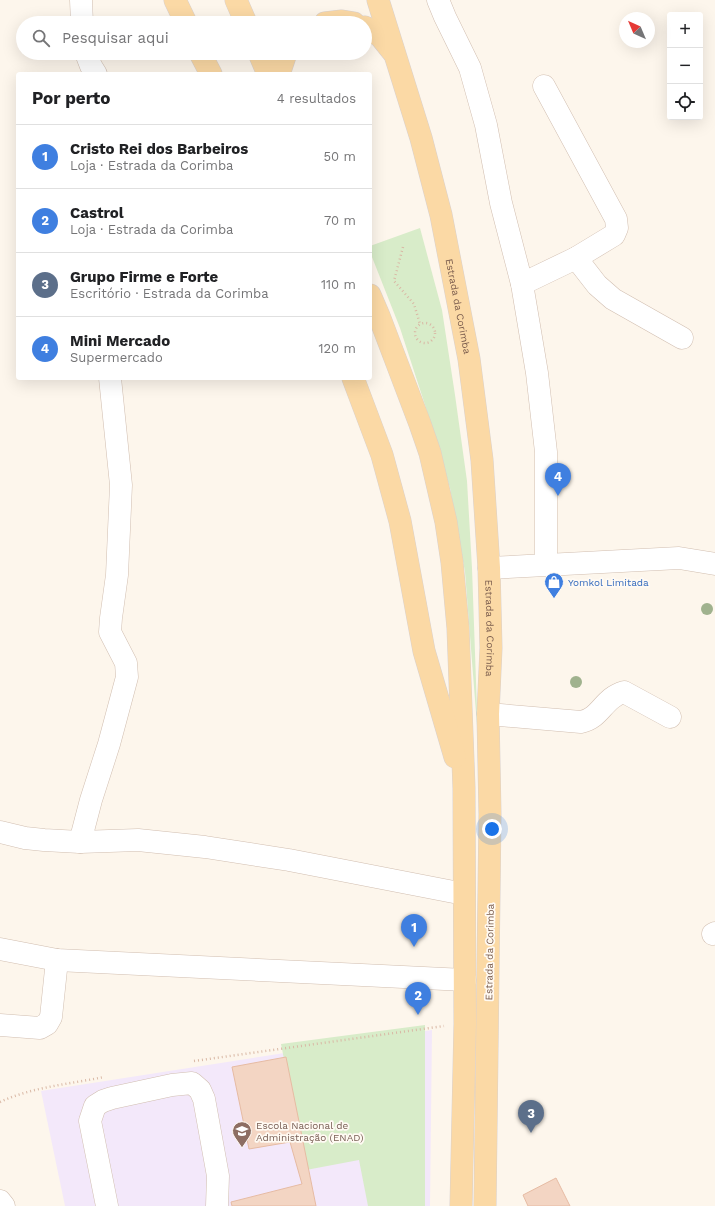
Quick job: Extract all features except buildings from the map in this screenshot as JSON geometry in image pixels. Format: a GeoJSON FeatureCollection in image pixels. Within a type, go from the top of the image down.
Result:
{"type":"FeatureCollection","features":[{"type":"Feature","properties":{"kind":"main road"},"geometry":{"type":"LineString","coordinates":[[175,0],[183,16]]}},
{"type":"Feature","properties":{"kind":"main road"},"geometry":{"type":"LineString","coordinates":[[236,0],[243,16]]}},
{"type":"Feature","properties":{"kind":"main road"},"geometry":{"type":"LineString","coordinates":[[378,0],[397,61]]}},
{"type":"Feature","properties":{"kind":"main road"},"geometry":{"type":"LineString","coordinates":[[372,31],[387,43],[397,61]]}},
{"type":"Feature","properties":{"kind":"main road"},"geometry":{"type":"LineString","coordinates":[[204,60],[210,72]]}},
{"type":"Feature","properties":{"kind":"main road"},"geometry":{"type":"LineString","coordinates":[[262,60],[267,72]]}},
{"type":"Feature","properties":{"kind":"main road"},"geometry":{"type":"LineString","coordinates":[[280,72],[284,60]]}},
{"type":"Feature","properties":{"kind":"main road","name":"Estrada da Corimba"},"geometry":{"type":"LineString","coordinates":[[397,61],[421,138],[441,215],[469,359],[482,460],[489,568],[491,648],[488,714],[490,814],[485,1206]]}},
{"type":"Feature","properties":{"kind":"main road"},"geometry":{"type":"LineString","coordinates":[[372,300],[420,424],[431,459],[446,522],[452,562],[458,628],[464,788],[465,1024],[461,1206]]}},
{"type":"Feature","properties":{"kind":"main road"},"geometry":{"type":"LineString","coordinates":[[354,380],[382,455],[400,521],[424,652],[464,788]]}},
{"type":"Feature","properties":{"kind":"street"},"geometry":{"type":"LineString","coordinates":[[81,0],[82,16]]}},
{"type":"Feature","properties":{"kind":"street"},"geometry":{"type":"LineString","coordinates":[[438,0],[470,68],[486,125],[501,203],[522,284],[537,373],[546,452],[546,564]]}},
{"type":"Feature","properties":{"kind":"street"},"geometry":{"type":"LineString","coordinates":[[89,60],[95,72]]}},
{"type":"Feature","properties":{"kind":"street"},"geometry":{"type":"LineString","coordinates":[[522,284],[576,258],[614,235],[618,228],[616,220],[544,86]]}},
{"type":"Feature","properties":{"kind":"street"},"geometry":{"type":"LineString","coordinates":[[576,258],[597,285],[613,299],[682,338]]}},
{"type":"Feature","properties":{"kind":"street"},"geometry":{"type":"LineString","coordinates":[[80,842],[127,677],[126,663],[110,632],[117,575],[121,485],[110,380]]}},
{"type":"Feature","properties":{"kind":"street"},"geometry":{"type":"LineString","coordinates":[[489,568],[679,558],[715,564]]}},
{"type":"Feature","properties":{"kind":"street"},"geometry":{"type":"LineString","coordinates":[[488,714],[581,722],[589,720],[616,695],[624,692],[670,717]]}},
{"type":"Feature","properties":{"kind":"street"},"geometry":{"type":"LineString","coordinates":[[0,832],[25,838],[80,842],[138,840],[205,847],[289,860],[464,894]]}},
{"type":"Feature","properties":{"kind":"street"},"geometry":{"type":"LineString","coordinates":[[0,949],[57,960],[464,980]]}},
{"type":"Feature","properties":{"kind":"street"},"geometry":{"type":"LineString","coordinates":[[0,1025],[40,1028],[47,1024],[51,1017],[57,960]]}},
{"type":"Feature","properties":{"kind":"street"},"geometry":{"type":"LineString","coordinates":[[107,1206],[90,1121],[95,1106],[102,1101],[112,1098],[172,1085],[192,1083],[200,1090],[204,1099],[218,1176],[218,1206]]}},
{"type":"Feature","properties":{"kind":"street"},"geometry":{"type":"LineString","coordinates":[[0,1201],[4,1206]]}},
{"type":"Feature","properties":{"kind":"path"},"geometry":{"type":"LineString","coordinates":[[403,247],[394,281],[414,304],[420,324]]}},
{"type":"Feature","properties":{"kind":"path"},"geometry":{"type":"LineString","coordinates":[[427,323],[433,327],[434,330],[434,337],[424,344],[418,341],[415,336],[415,329],[420,324],[427,323]]}},
{"type":"Feature","properties":{"kind":"path"},"geometry":{"type":"LineString","coordinates":[[189,1062],[465,1024]]}},
{"type":"Feature","properties":{"kind":"path"},"geometry":{"type":"LineString","coordinates":[[0,1102],[9,1097],[42,1089],[108,1076]]}},
{"type":"Feature","properties":{"kind":"shaded area","name":"Escola Nacional de Administração (ENAD)"},"geometry":{"type":"Polygon","coordinates":[[[432,1030],[430,1206],[65,1206],[41,1091],[432,1030]]]}},
{"type":"Feature","properties":{"kind":"green space"},"geometry":{"type":"Polygon","coordinates":[[[420,228],[442,310],[467,481],[472,568],[478,738],[465,572],[450,488],[400,328],[372,257],[372,245],[420,228]]]}},
{"type":"Feature","properties":{"kind":"green space"},"geometry":{"type":"Polygon","coordinates":[[[425,1025],[425,1206],[368,1206],[359,1160],[306,1170],[281,1044],[425,1025]]]}},
{"type":"Feature","properties":{"kind":"place","name":"Mini Mercado"},"geometry":{"type":"Point","coordinates":[558,496]}},
{"type":"Feature","properties":{"kind":"place","name":"Yomkol Limitada"},"geometry":{"type":"Point","coordinates":[554,599]}},
{"type":"Feature","properties":{"kind":"place","name":"Cristo Rei dos Barbeiros"},"geometry":{"type":"Point","coordinates":[414,947]}},
{"type":"Feature","properties":{"kind":"place","name":"Castrol"},"geometry":{"type":"Point","coordinates":[418,1015]}},
{"type":"Feature","properties":{"kind":"place","name":"Grupo Firme e Forte"},"geometry":{"type":"Point","coordinates":[531,1133]}},
{"type":"Feature","properties":{"kind":"place","name":"Escola Nacional de Administração (ENAD)"},"geometry":{"type":"Point","coordinates":[242,1148]}}]}
